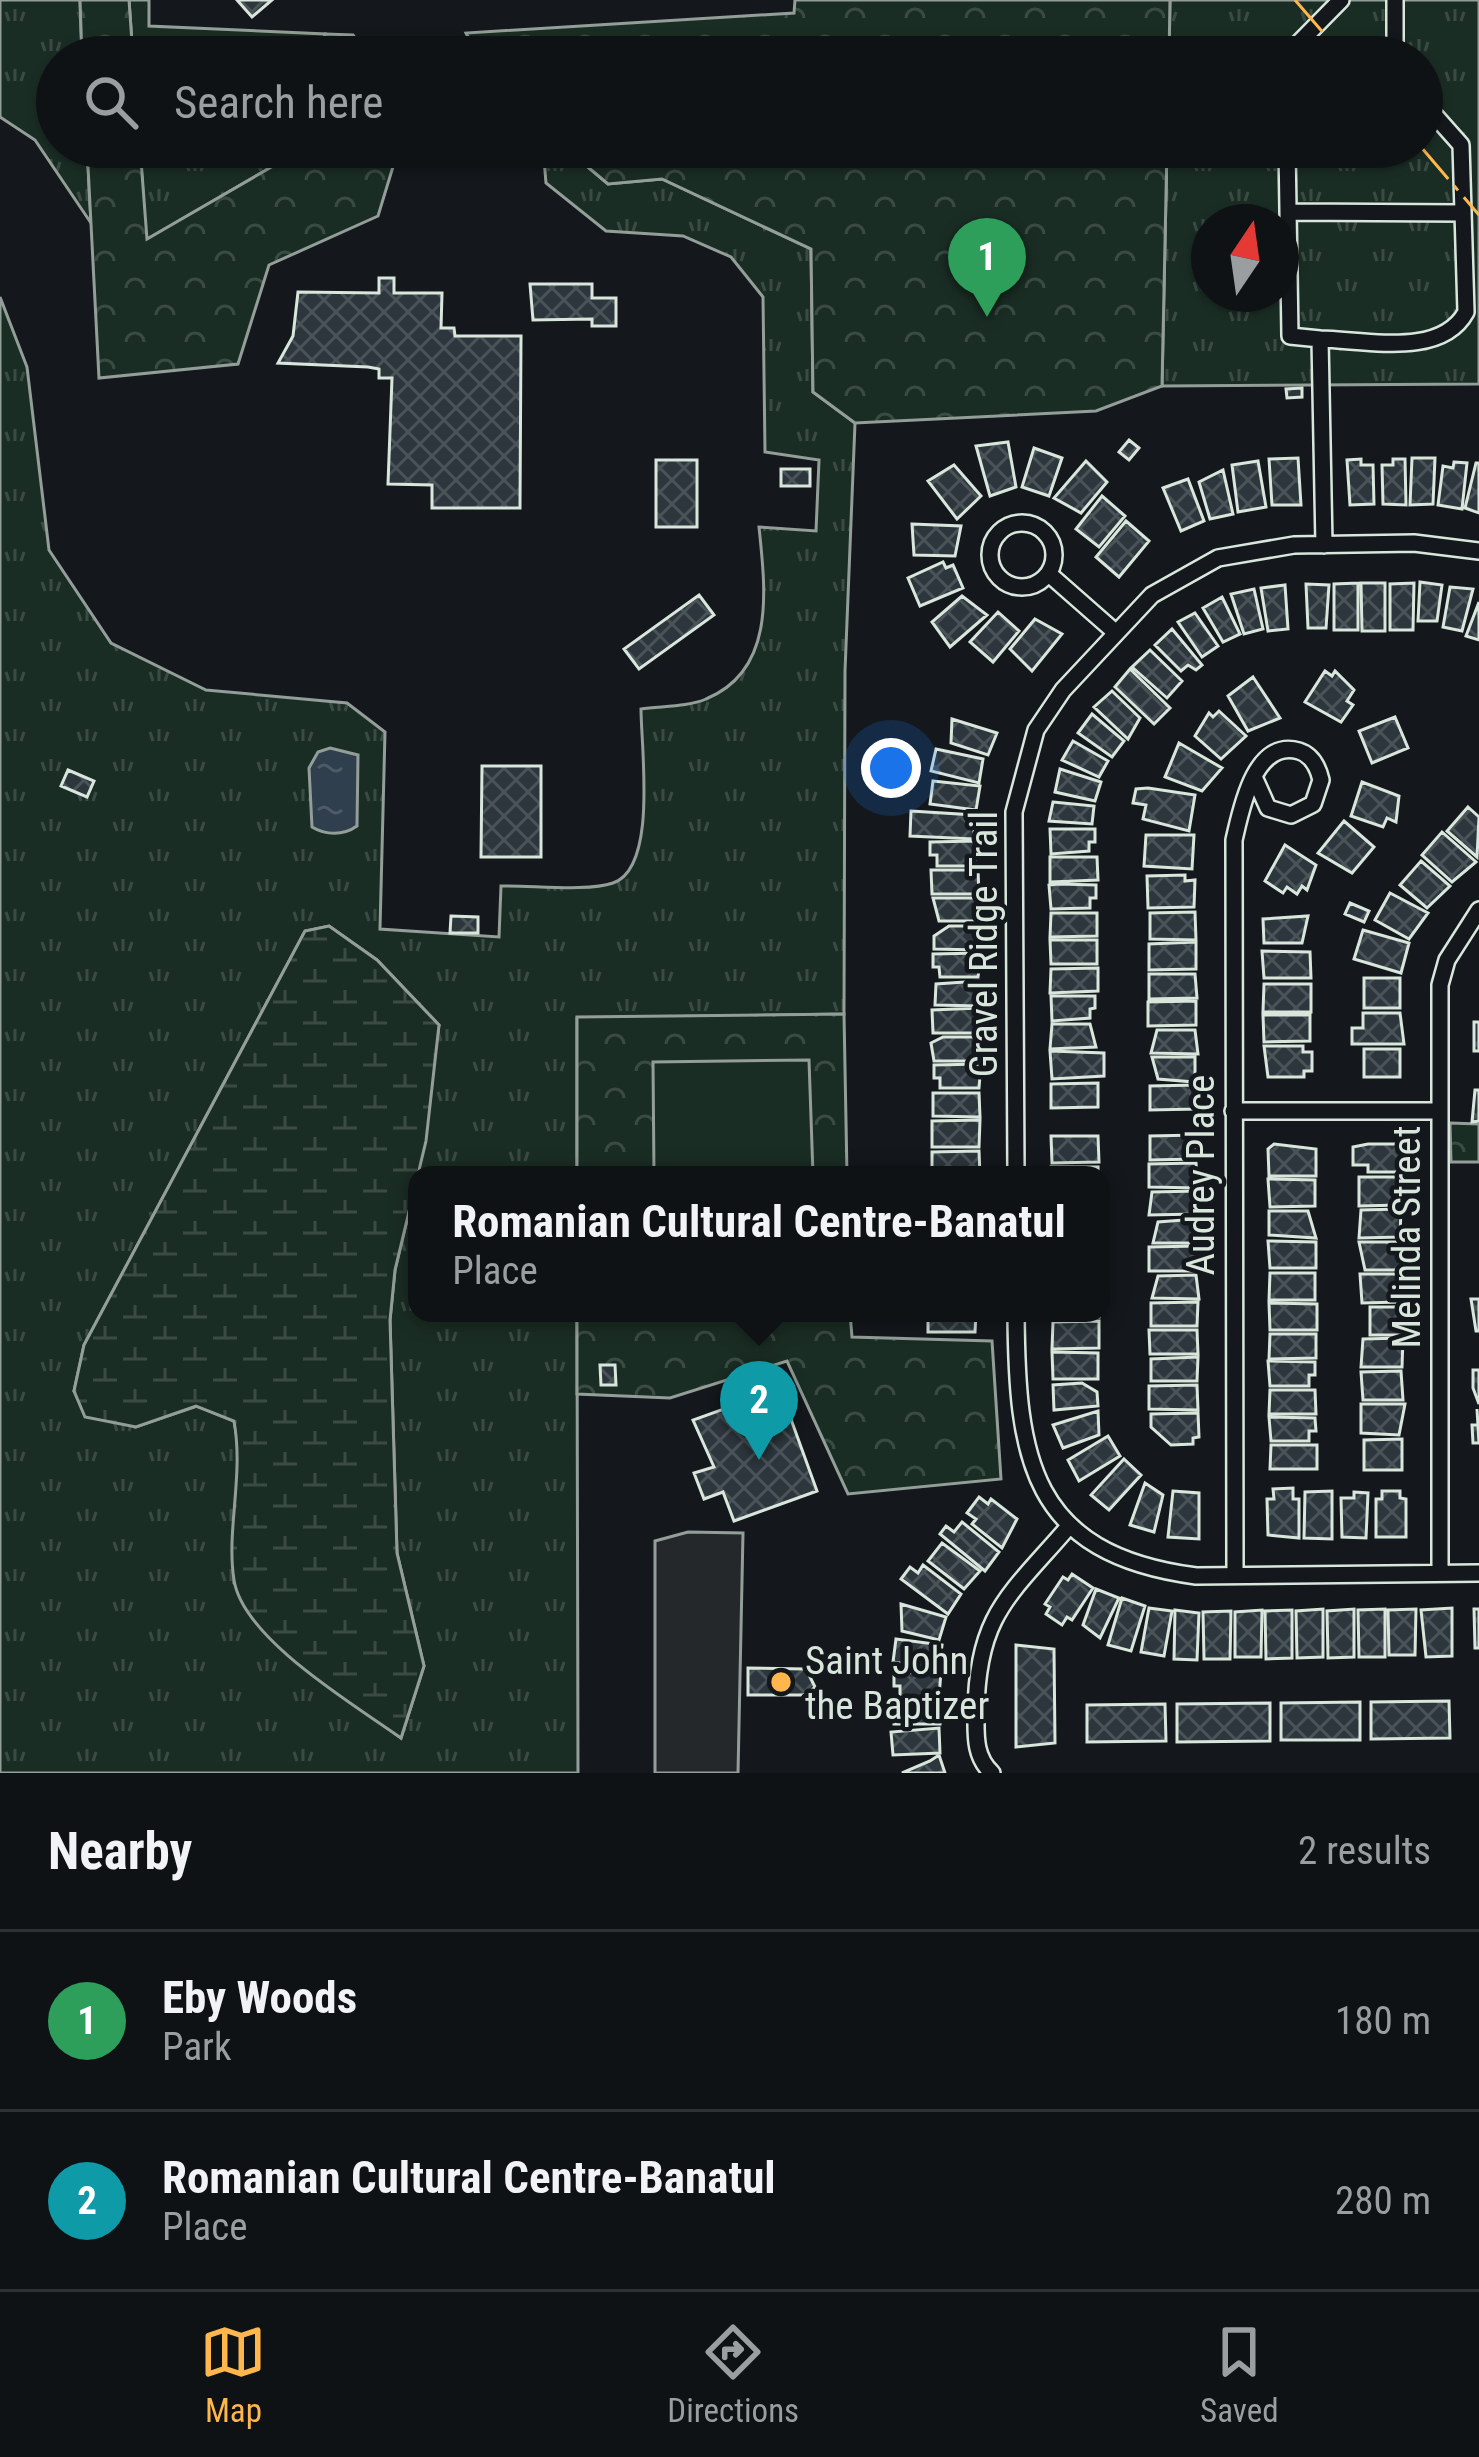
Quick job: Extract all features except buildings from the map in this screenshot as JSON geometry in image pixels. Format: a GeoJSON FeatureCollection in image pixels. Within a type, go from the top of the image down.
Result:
{"type":"FeatureCollection","features":[{"type":"Feature","properties":{"kind":"street"},"geometry":{"type":"LineString","coordinates":[[1306,36],[1341,0]]}},
{"type":"Feature","properties":{"kind":"street"},"geometry":{"type":"LineString","coordinates":[[1395,0],[1395,36]]}},
{"type":"Feature","properties":{"kind":"street"},"geometry":{"type":"LineString","coordinates":[[1290,312],[1290,336],[1438,341],[1455,331],[1466,312],[1461,145],[1443,125]]}},
{"type":"Feature","properties":{"kind":"street"},"geometry":{"type":"LineString","coordinates":[[1287,168],[1288,204]]}},
{"type":"Feature","properties":{"kind":"street"},"geometry":{"type":"LineString","coordinates":[[1299,212],[1462,212]]}},
{"type":"Feature","properties":{"kind":"street"},"geometry":{"type":"LineString","coordinates":[[1320,339],[1324,545]]}},
{"type":"Feature","properties":{"kind":"street"},"geometry":{"type":"LineString","coordinates":[[1019,522],[1042,529],[1054,547],[1049,574],[1022,587],[1000,579],[990,561],[993,540],[1019,522]]}},
{"type":"Feature","properties":{"kind":"street","name":"Gravel Ridge Trail"},"geometry":{"type":"LineString","coordinates":[[1016,1166],[1017,788],[1036,730],[1115,632],[1152,595],[1218,558],[1261,547],[1324,545],[1414,543],[1479,551]]}},
{"type":"Feature","properties":{"kind":"street"},"geometry":{"type":"LineString","coordinates":[[1049,574],[1115,632]]}},
{"type":"Feature","properties":{"kind":"street"},"geometry":{"type":"LineString","coordinates":[[1282,750],[1307,755],[1321,779],[1313,804],[1291,815],[1268,808],[1255,779],[1265,758],[1282,750]]}},
{"type":"Feature","properties":{"kind":"street","name":"Audrey Place"},"geometry":{"type":"LineString","coordinates":[[1235,1575],[1234,840],[1243,802],[1255,779]]}},
{"type":"Feature","properties":{"kind":"street","name":"Melinda Street"},"geometry":{"type":"LineString","coordinates":[[1440,1574],[1440,985],[1447,961],[1479,910]]}},
{"type":"Feature","properties":{"kind":"street"},"geometry":{"type":"LineString","coordinates":[[1233,1111],[1438,1112]]}},
{"type":"Feature","properties":{"kind":"street"},"geometry":{"type":"LineString","coordinates":[[1016,1322],[1021,1438],[1036,1475],[1070,1525],[1109,1552],[1156,1570],[1235,1575],[1479,1574]]}},
{"type":"Feature","properties":{"kind":"street"},"geometry":{"type":"LineString","coordinates":[[992,1773],[976,1743],[982,1640],[1012,1593],[1070,1525]]}},
{"type":"Feature","properties":{"kind":"green space"},"geometry":{"type":"Polygon","coordinates":[[[0,0],[80,0],[81,36],[36,36],[36,141],[0,117],[0,0]]]}},
{"type":"Feature","properties":{"kind":"green space"},"geometry":{"type":"Polygon","coordinates":[[[80,0],[129,0],[132,36],[81,36],[80,0]]]}},
{"type":"Feature","properties":{"kind":"green space"},"geometry":{"type":"Polygon","coordinates":[[[129,0],[149,0],[149,26],[325,34],[325,36],[132,36],[129,0]]]}},
{"type":"Feature","properties":{"kind":"green space"},"geometry":{"type":"Polygon","coordinates":[[[795,0],[1170,0],[1169,36],[466,33],[794,13],[795,0]]]}},
{"type":"Feature","properties":{"kind":"green space"},"geometry":{"type":"Polygon","coordinates":[[[1170,0],[1479,0],[1479,384],[1162,386],[1167,168],[1443,168],[1443,36],[1169,36],[1170,0]]]}},
{"type":"Feature","properties":{"kind":"green space"},"geometry":{"type":"Polygon","coordinates":[[[54,168],[88,168],[91,223],[54,168]]]}},
{"type":"Feature","properties":{"kind":"green space"},"geometry":{"type":"Polygon","coordinates":[[[88,168],[142,168],[147,239],[270,168],[393,168],[378,216],[269,265],[238,364],[99,378],[88,168]]]}},
{"type":"Feature","properties":{"kind":"green space"},"geometry":{"type":"Polygon","coordinates":[[[141,168],[270,168],[146,240],[141,168]]]}},
{"type":"Feature","properties":{"kind":"green space"},"geometry":{"type":"Polygon","coordinates":[[[545,168],[589,168],[608,184],[662,179],[811,249],[813,392],[855,423],[845,671],[844,1014],[577,1018],[577,1166],[419,1166],[439,1025],[377,960],[329,926],[305,931],[84,1345],[74,1391],[135,1427],[197,1406],[234,1421],[241,1461],[234,1583],[341,1694],[401,1738],[424,1666],[397,1553],[390,1320],[395,1270],[408,1216],[408,1322],[577,1322],[578,1773],[0,1773],[0,297],[27,367],[49,550],[111,643],[206,690],[347,703],[385,732],[380,929],[499,937],[501,886],[589,887],[613,883],[627,873],[642,832],[641,709],[699,702],[729,686],[756,648],[761,625],[759,527],[816,531],[819,460],[765,452],[763,297],[731,257],[683,236],[606,231],[546,183],[545,168]]]}},
{"type":"Feature","properties":{"kind":"green space"},"geometry":{"type":"Polygon","coordinates":[[[589,168],[1167,168],[1162,386],[1096,411],[855,423],[813,392],[811,249],[662,179],[608,184],[589,168]]]}},
{"type":"Feature","properties":{"kind":"green space"},"geometry":{"type":"Polygon","coordinates":[[[329,926],[377,960],[439,1025],[426,1141],[420,1166],[408,1166],[408,1216],[390,1320],[397,1553],[424,1666],[401,1738],[304,1669],[257,1625],[242,1602],[232,1561],[234,1421],[196,1406],[136,1427],[85,1417],[74,1391],[84,1345],[305,931],[329,926]]]}},
{"type":"Feature","properties":{"kind":"green space"},"geometry":{"type":"Polygon","coordinates":[[[844,1014],[847,1166],[577,1166],[577,1017],[844,1014]]]}},
{"type":"Feature","properties":{"kind":"green space"},"geometry":{"type":"Polygon","coordinates":[[[809,1060],[813,1166],[654,1166],[653,1062],[809,1060]]]}},
{"type":"Feature","properties":{"kind":"green space"},"geometry":{"type":"Polygon","coordinates":[[[1450,1123],[1479,1124],[1479,1162],[1451,1162],[1450,1123]]]}},
{"type":"Feature","properties":{"kind":"green space"},"geometry":{"type":"Polygon","coordinates":[[[577,1322],[851,1322],[852,1337],[992,1341],[1001,1479],[848,1494],[787,1361],[670,1398],[577,1394],[577,1322]]]}},
{"type":"Feature","properties":{"kind":"shaded area"},"geometry":{"type":"Polygon","coordinates":[[[688,1532],[743,1533],[738,1773],[655,1773],[655,1541],[688,1532]]]}},
{"type":"Feature","properties":{"kind":"water"},"geometry":{"type":"Polygon","coordinates":[[[330,748],[358,755],[357,826],[340,833],[312,827],[309,768],[318,752],[330,748]]]}},
{"type":"Feature","properties":{"kind":"power"},"geometry":{"type":"LineString","coordinates":[[1295,0],[1326,36]]}},
{"type":"Feature","properties":{"kind":"power"},"geometry":{"type":"LineString","coordinates":[[1439,168],[1479,215]]}},
{"type":"Feature","properties":{"kind":"place","name":"Eby Woods"},"geometry":{"type":"Point","coordinates":[987,317]}},
{"type":"Feature","properties":{"kind":"place","name":"Romanian Cultural Centre-Banatul"},"geometry":{"type":"Point","coordinates":[759,1460]}},
{"type":"Feature","properties":{"kind":"place","name":"Saint John the Baptizer"},"geometry":{"type":"Point","coordinates":[781,1682]}}]}
